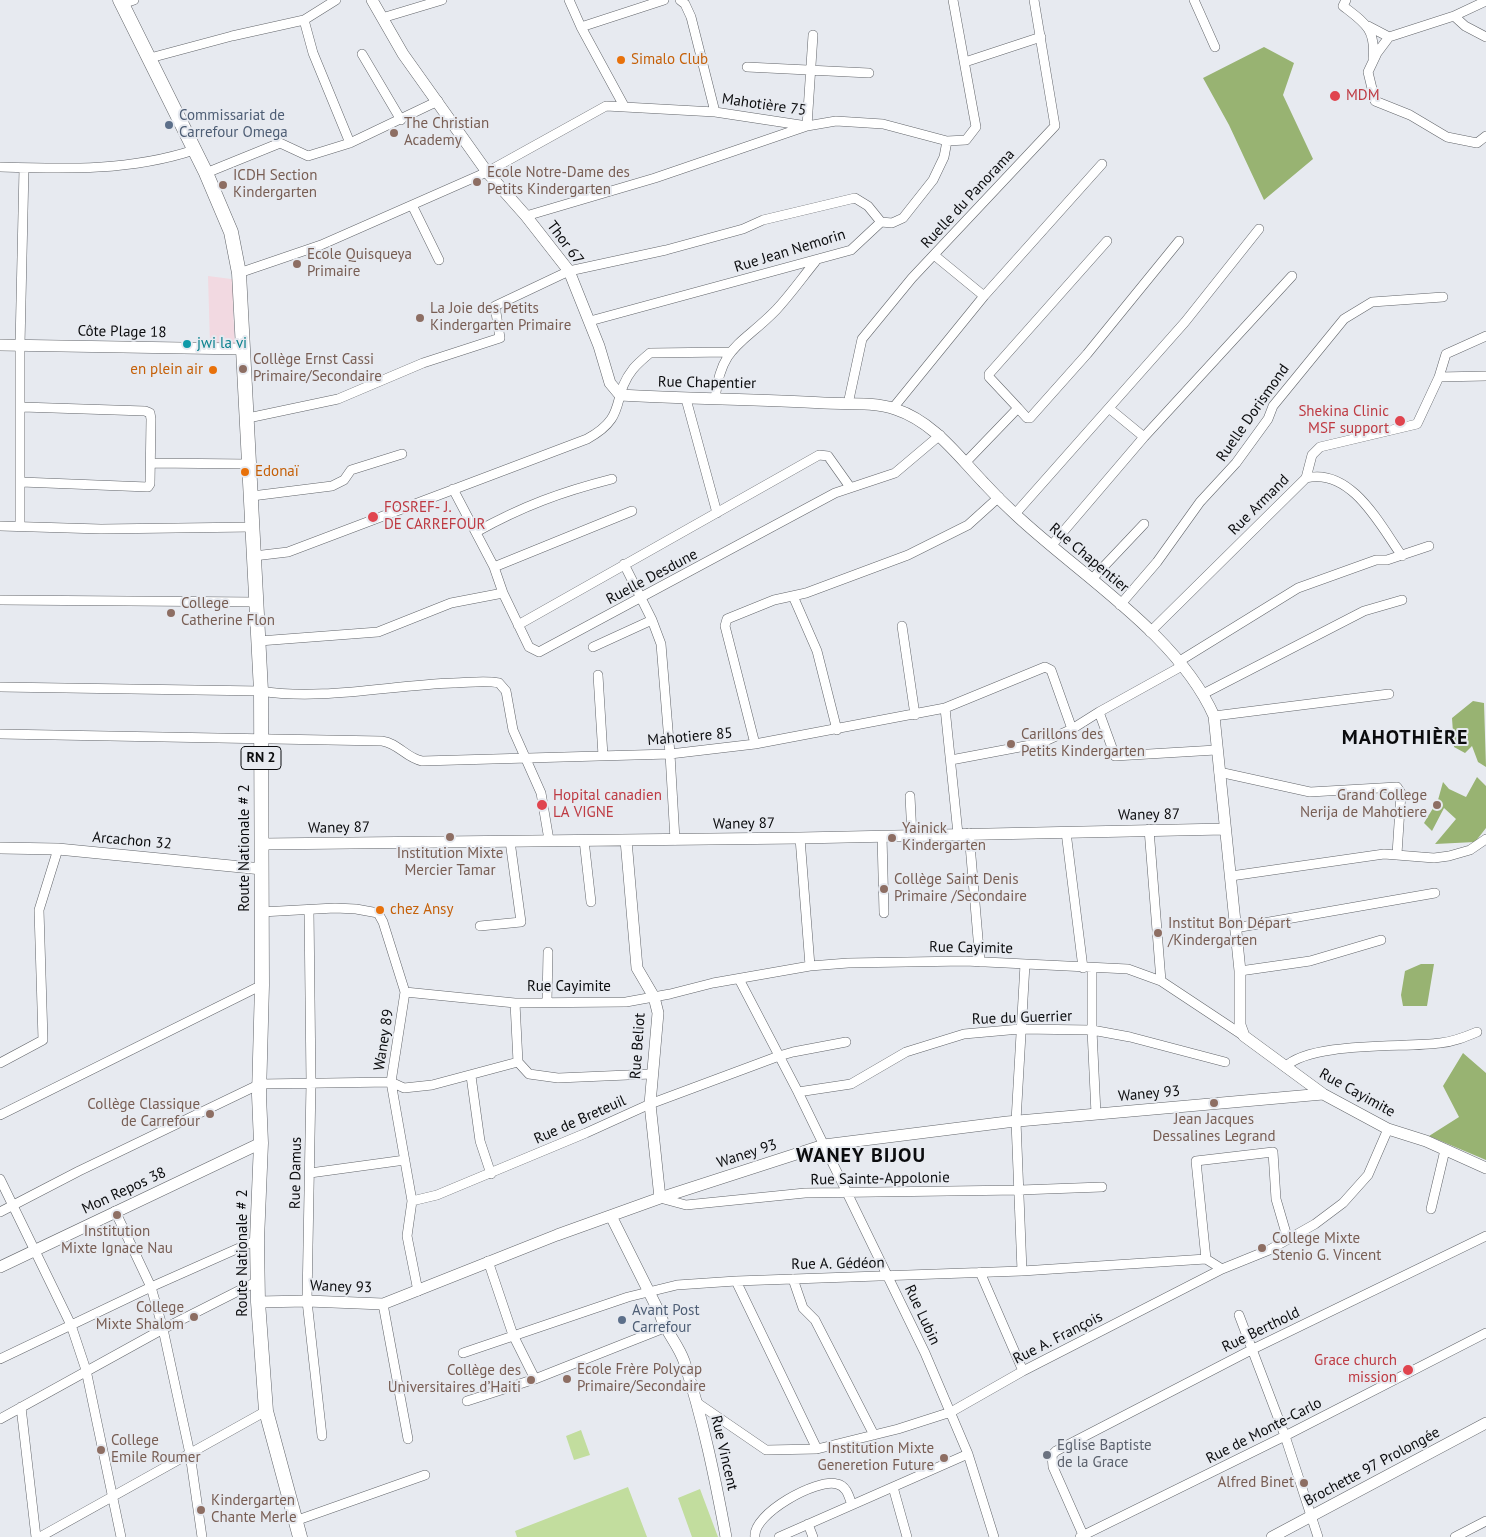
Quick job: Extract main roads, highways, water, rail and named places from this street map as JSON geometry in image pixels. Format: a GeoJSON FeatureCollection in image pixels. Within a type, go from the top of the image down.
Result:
{"type":"FeatureCollection","features":[{"type":"Feature","properties":{"kind":"main road","name":"Route Nationale # 2"},"geometry":{"type":"LineString","coordinates":[[126,1],[150,58],[206,173],[231,232],[239,273],[258,602],[261,691],[262,985],[257,1240],[258,1302],[266,1411],[297,1532]]}},
{"type":"Feature","properties":{"kind":"place","name":"Simalo Club"},"geometry":{"type":"Point","coordinates":[621,60]}},
{"type":"Feature","properties":{"kind":"place","name":"MDM"},"geometry":{"type":"Point","coordinates":[1335,96]}},
{"type":"Feature","properties":{"kind":"place","name":"Commissariat de Carrefour Omega"},"geometry":{"type":"Point","coordinates":[169,125]}},
{"type":"Feature","properties":{"kind":"place","name":"The Christian Academy"},"geometry":{"type":"Point","coordinates":[394,133]}},
{"type":"Feature","properties":{"kind":"place","name":"Ecole Notre-Dame des Petits Kindergarten"},"geometry":{"type":"Point","coordinates":[477,182]}},
{"type":"Feature","properties":{"kind":"place","name":"ICDH Section Kindergarten"},"geometry":{"type":"Point","coordinates":[223,185]}},
{"type":"Feature","properties":{"kind":"place","name":"Ecole Quisqueya Primaire"},"geometry":{"type":"Point","coordinates":[297,264]}},
{"type":"Feature","properties":{"kind":"place","name":"La Joie des Petits Kindergarten Primaire"},"geometry":{"type":"Point","coordinates":[420,318]}},
{"type":"Feature","properties":{"kind":"place","name":"jwi la vi"},"geometry":{"type":"Point","coordinates":[187,344]}},
{"type":"Feature","properties":{"kind":"place","name":"Collège Ernst Cassi Primaire/Secondaire"},"geometry":{"type":"Point","coordinates":[243,369]}},
{"type":"Feature","properties":{"kind":"place","name":"en plein air"},"geometry":{"type":"Point","coordinates":[213,370]}},
{"type":"Feature","properties":{"kind":"place","name":"Shekina Clinic MSF support"},"geometry":{"type":"Point","coordinates":[1400,421]}},
{"type":"Feature","properties":{"kind":"place","name":"Edonaï"},"geometry":{"type":"Point","coordinates":[245,472]}},
{"type":"Feature","properties":{"kind":"place","name":"FOSREF- J. DE CARREFOUR"},"geometry":{"type":"Point","coordinates":[373,517]}},
{"type":"Feature","properties":{"kind":"place","name":"College Catherine Flon"},"geometry":{"type":"Point","coordinates":[171,613]}},
{"type":"Feature","properties":{"kind":"place","name":"Carillons des Petits Kindergarten"},"geometry":{"type":"Point","coordinates":[1011,744]}},
{"type":"Feature","properties":{"kind":"place","name":"Hopital canadien LA VIGNE"},"geometry":{"type":"Point","coordinates":[542,805]}},
{"type":"Feature","properties":{"kind":"place","name":"Grand College Nerija de Mahotiere"},"geometry":{"type":"Point","coordinates":[1437,805]}},
{"type":"Feature","properties":{"kind":"place","name":"Institution Mixte Mercier Tamar"},"geometry":{"type":"Point","coordinates":[450,837]}},
{"type":"Feature","properties":{"kind":"place","name":"Yainick Kindergarten"},"geometry":{"type":"Point","coordinates":[892,838]}},
{"type":"Feature","properties":{"kind":"place","name":"Collège Saint Denis Primaire /Secondaire"},"geometry":{"type":"Point","coordinates":[884,889]}},
{"type":"Feature","properties":{"kind":"place","name":"chez Ansy"},"geometry":{"type":"Point","coordinates":[380,910]}},
{"type":"Feature","properties":{"kind":"place","name":"Institut Bon Départ /Kindergarten"},"geometry":{"type":"Point","coordinates":[1158,933]}},
{"type":"Feature","properties":{"kind":"place","name":"Jean Jacques Dessalines Legrand"},"geometry":{"type":"Point","coordinates":[1214,1103]}},
{"type":"Feature","properties":{"kind":"place","name":"Collège Classique de Carrefour"},"geometry":{"type":"Point","coordinates":[210,1114]}},
{"type":"Feature","properties":{"kind":"place","name":"Institution Mixte Ignace Nau"},"geometry":{"type":"Point","coordinates":[117,1215]}},
{"type":"Feature","properties":{"kind":"place","name":"College Mixte Stenio G. Vincent"},"geometry":{"type":"Point","coordinates":[1262,1248]}},
{"type":"Feature","properties":{"kind":"place","name":"College Mixte Shalom"},"geometry":{"type":"Point","coordinates":[194,1317]}},
{"type":"Feature","properties":{"kind":"place","name":"Avant Post Carrefour"},"geometry":{"type":"Point","coordinates":[622,1320]}},
{"type":"Feature","properties":{"kind":"place","name":"Grace church mission"},"geometry":{"type":"Point","coordinates":[1408,1370]}},
{"type":"Feature","properties":{"kind":"place","name":"Ecole Frère Polycap Primaire/Secondaire"},"geometry":{"type":"Point","coordinates":[567,1379]}},
{"type":"Feature","properties":{"kind":"place","name":"Collège des Universitaires d’Haiti"},"geometry":{"type":"Point","coordinates":[531,1380]}},
{"type":"Feature","properties":{"kind":"place","name":"College Emile Roumer"},"geometry":{"type":"Point","coordinates":[101,1450]}},
{"type":"Feature","properties":{"kind":"place","name":"Eglise Baptiste de la Grace"},"geometry":{"type":"Point","coordinates":[1047,1455]}},
{"type":"Feature","properties":{"kind":"place","name":"Institution Mixte Generetion Future"},"geometry":{"type":"Point","coordinates":[944,1458]}},
{"type":"Feature","properties":{"kind":"place","name":"Alfred Binet"},"geometry":{"type":"Point","coordinates":[1304,1483]}},
{"type":"Feature","properties":{"kind":"place","name":"Kindergarten Chante Merle"},"geometry":{"type":"Point","coordinates":[201,1510]}},
{"type":"Feature","properties":{"kind":"district","name":"MAHOTHIÈRE"},"geometry":{"type":"Point","coordinates":[1405,738]}},
{"type":"Feature","properties":{"kind":"district","name":"WANEY BIJOU"},"geometry":{"type":"Point","coordinates":[861,1156]}}]}
